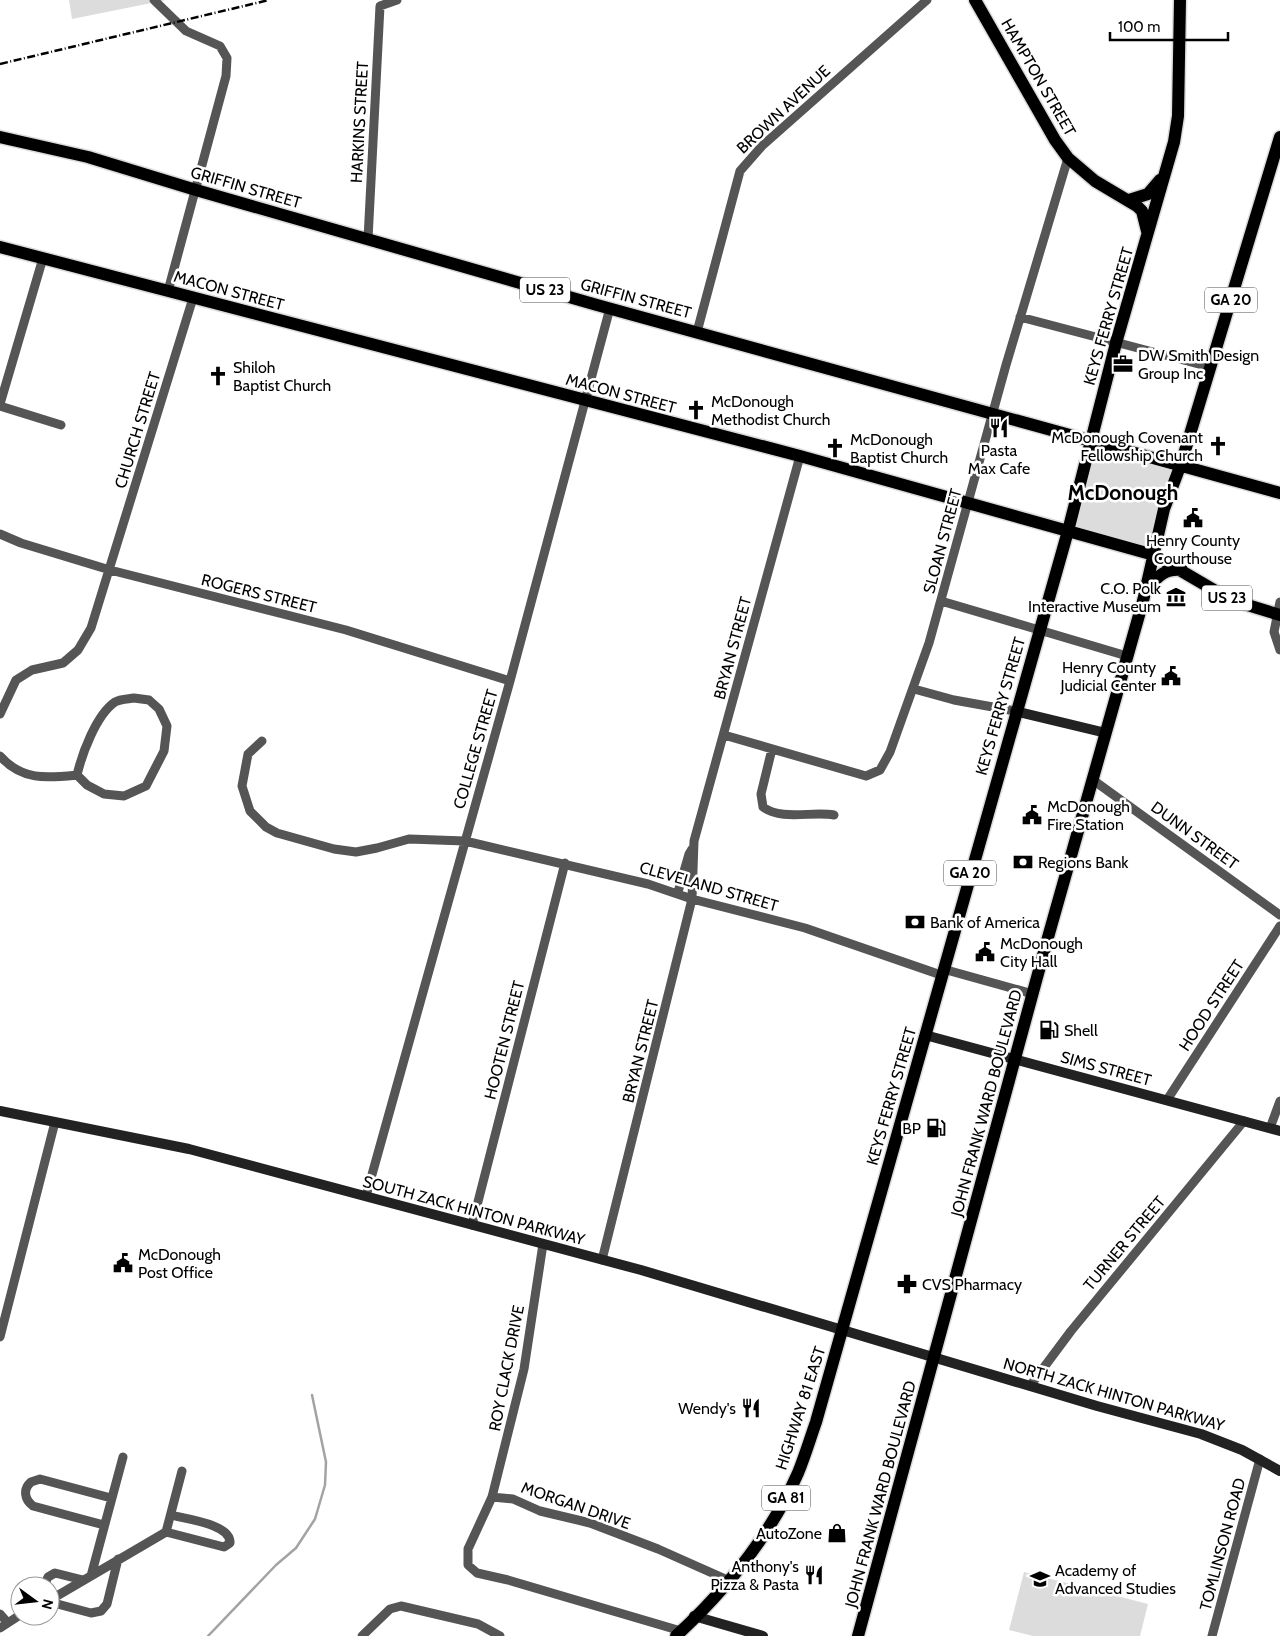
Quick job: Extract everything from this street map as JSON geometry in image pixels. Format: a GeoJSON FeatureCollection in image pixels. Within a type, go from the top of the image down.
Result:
{"type":"FeatureCollection","features":[{"type":"Feature","properties":{"kind":"main road","name":"HAMPTON STREET"},"geometry":{"type":"LineString","coordinates":[[975,0],[1042,120],[1068,158],[1095,181],[1129,200]]}},
{"type":"Feature","properties":{"kind":"main road","name":"KEYS FERRY STREET"},"geometry":{"type":"LineString","coordinates":[[842,1329],[1015,711],[1068,531],[1116,343],[1165,172],[1178,116],[1180,0]]}},
{"type":"Feature","properties":{"kind":"main road","name":"GRIFFIN STREET"},"geometry":{"type":"LineString","coordinates":[[0,137],[88,157],[196,190],[610,308],[1090,440]]}},
{"type":"Feature","properties":{"kind":"main road","name":"GA 20"},"geometry":{"type":"LineString","coordinates":[[1182,464],[1280,137]]}},
{"type":"Feature","properties":{"kind":"main road"},"geometry":{"type":"LineString","coordinates":[[1129,200],[1148,194],[1165,172]]}},
{"type":"Feature","properties":{"kind":"main road"},"geometry":{"type":"LineString","coordinates":[[1129,200],[1142,211],[1147,236]]}},
{"type":"Feature","properties":{"kind":"main road","name":"MACON STREET"},"geometry":{"type":"LineString","coordinates":[[0,247],[800,456],[1154,555],[1231,600],[1278,615]]}},
{"type":"Feature","properties":{"kind":"main road","name":"US 23"},"geometry":{"type":"LineString","coordinates":[[1090,440],[1182,464],[1280,493]]}},
{"type":"Feature","properties":{"kind":"main road","name":"JOHN FRANK WARD BOULEVARD"},"geometry":{"type":"LineString","coordinates":[[858,1636],[935,1358],[1032,994],[1145,593],[1164,509],[1182,464]]}},
{"type":"Feature","properties":{"kind":"main road"},"geometry":{"type":"LineString","coordinates":[[1145,593],[1156,578],[1162,574],[1173,569],[1182,570]]}},
{"type":"Feature","properties":{"kind":"main road"},"geometry":{"type":"LineString","coordinates":[[1015,711],[1106,733]]}},
{"type":"Feature","properties":{"kind":"main road","name":"SIMS STREET"},"geometry":{"type":"LineString","coordinates":[[925,1035],[1275,1129]]}},
{"type":"Feature","properties":{"kind":"main road","name":"SOUTH ZACK HINTON PARKWAY"},"geometry":{"type":"LineString","coordinates":[[0,1111],[189,1149],[602,1260],[842,1329],[935,1358]]}},
{"type":"Feature","properties":{"kind":"main road","name":"HIGHWAY 81 EAST"},"geometry":{"type":"LineString","coordinates":[[678,1634],[730,1581],[761,1541],[795,1479],[816,1422],[842,1329]]}},
{"type":"Feature","properties":{"kind":"main road","name":"NORTH ZACK HINTON PARKWAY"},"geometry":{"type":"LineString","coordinates":[[935,1358],[1201,1434],[1223,1442],[1280,1471]]}},
{"type":"Feature","properties":{"kind":"main road"},"geometry":{"type":"LineString","coordinates":[[694,1616],[763,1636]]}},
{"type":"Feature","properties":{"kind":"street"},"geometry":{"type":"LineString","coordinates":[[154,0],[186,31],[220,46],[227,58],[226,76],[168,291]]}},
{"type":"Feature","properties":{"kind":"street","name":"HARKINS STREET"},"geometry":{"type":"LineString","coordinates":[[368,239],[380,6],[398,0]]}},
{"type":"Feature","properties":{"kind":"street","name":"BROWN AVENUE"},"geometry":{"type":"LineString","coordinates":[[697,332],[740,171],[768,140],[927,0]]}},
{"type":"Feature","properties":{"kind":"street","name":"SLOAN STREET"},"geometry":{"type":"LineString","coordinates":[[724,735],[866,776],[874,774],[885,764],[914,689],[941,601],[1020,317],[1068,158]]}},
{"type":"Feature","properties":{"kind":"street"},"geometry":{"type":"LineString","coordinates":[[43,258],[0,405],[61,425]]}},
{"type":"Feature","properties":{"kind":"street","name":"CHURCH STREET"},"geometry":{"type":"LineString","coordinates":[[0,714],[16,680],[32,670],[63,663],[78,650],[91,628],[193,298]]}},
{"type":"Feature","properties":{"kind":"street","name":"COLLEGE STREET"},"geometry":{"type":"LineString","coordinates":[[366,1196],[510,682],[610,308]]}},
{"type":"Feature","properties":{"kind":"street"},"geometry":{"type":"LineString","coordinates":[[1020,317],[1210,368]]}},
{"type":"Feature","properties":{"kind":"street","name":"BRYAN STREET"},"geometry":{"type":"LineString","coordinates":[[678,892],[689,854],[693,848],[800,456]]}},
{"type":"Feature","properties":{"kind":"street","name":"ROGERS STREET"},"geometry":{"type":"LineString","coordinates":[[0,534],[21,543],[110,570],[346,630],[510,682]]}},
{"type":"Feature","properties":{"kind":"street"},"geometry":{"type":"LineString","coordinates":[[941,601],[1127,656]]}},
{"type":"Feature","properties":{"kind":"street"},"geometry":{"type":"LineString","coordinates":[[1280,602],[1274,632],[1280,649]]}},
{"type":"Feature","properties":{"kind":"street"},"geometry":{"type":"LineString","coordinates":[[914,689],[954,700],[1015,711]]}},
{"type":"Feature","properties":{"kind":"street"},"geometry":{"type":"LineString","coordinates":[[0,756],[11,768],[32,776],[77,775],[87,785],[104,794],[124,796],[146,786],[164,751],[167,726],[159,709],[149,700],[134,698],[116,701],[98,724],[82,755],[77,775]]}},
{"type":"Feature","properties":{"kind":"street","name":"CLEVELAND STREET"},"geometry":{"type":"LineString","coordinates":[[262,741],[248,754],[242,786],[250,811],[261,823],[277,833],[351,851],[377,848],[409,838],[465,841],[565,863],[678,892],[692,899],[805,928],[942,972],[1032,994]]}},
{"type":"Feature","properties":{"kind":"street"},"geometry":{"type":"LineString","coordinates":[[772,749],[761,794],[763,807],[777,813],[796,815],[819,812],[834,815]]}},
{"type":"Feature","properties":{"kind":"street","name":"DUNN STREET"},"geometry":{"type":"LineString","coordinates":[[1093,780],[1280,915]]}},
{"type":"Feature","properties":{"kind":"street","name":"BRYAN STREET"},"geometry":{"type":"LineString","coordinates":[[602,1260],[692,899],[693,848]]}},
{"type":"Feature","properties":{"kind":"street","name":"HOOTEN STREET"},"geometry":{"type":"LineString","coordinates":[[472,1225],[565,863]]}},
{"type":"Feature","properties":{"kind":"street","name":"HOOD STREET"},"geometry":{"type":"LineString","coordinates":[[1167,1100],[1280,926]]}},
{"type":"Feature","properties":{"kind":"street"},"geometry":{"type":"LineString","coordinates":[[1275,1129],[1280,1101]]}},
{"type":"Feature","properties":{"kind":"street","name":"TURNER STREET"},"geometry":{"type":"LineString","coordinates":[[1030,1386],[1071,1331],[1244,1121]]}},
{"type":"Feature","properties":{"kind":"street"},"geometry":{"type":"LineString","coordinates":[[0,1337],[55,1122]]}},
{"type":"Feature","properties":{"kind":"street","name":"ROY CLACK DRIVE"},"geometry":{"type":"LineString","coordinates":[[492,1497],[524,1369],[543,1244]]}},
{"type":"Feature","properties":{"kind":"street"},"geometry":{"type":"LineString","coordinates":[[87,1578],[123,1457]]}},
{"type":"Feature","properties":{"kind":"street","name":"TOMLINSON ROAD"},"geometry":{"type":"LineString","coordinates":[[1212,1636],[1260,1460]]}},
{"type":"Feature","properties":{"kind":"street"},"geometry":{"type":"LineString","coordinates":[[166,1532],[182,1471]]}},
{"type":"Feature","properties":{"kind":"street"},"geometry":{"type":"LineString","coordinates":[[104,1525],[33,1506],[27,1500],[26,1490],[31,1482],[40,1479],[111,1498]]}},
{"type":"Feature","properties":{"kind":"street"},"geometry":{"type":"LineString","coordinates":[[492,1497],[468,1549],[468,1565],[477,1573],[508,1580],[678,1634]]}},
{"type":"Feature","properties":{"kind":"street","name":"MORGAN DRIVE"},"geometry":{"type":"LineString","coordinates":[[492,1497],[513,1499],[540,1511],[590,1524],[658,1549],[730,1581]]}},
{"type":"Feature","properties":{"kind":"street"},"geometry":{"type":"LineString","coordinates":[[60,1595],[166,1532],[224,1547],[230,1543],[229,1535],[222,1529],[170,1515]]}},
{"type":"Feature","properties":{"kind":"street"},"geometry":{"type":"LineString","coordinates":[[60,1604],[91,1613],[101,1611],[107,1603],[118,1560]]}},
{"type":"Feature","properties":{"kind":"street"},"geometry":{"type":"LineString","coordinates":[[50,1576],[55,1573],[87,1578]]}},
{"type":"Feature","properties":{"kind":"street"},"geometry":{"type":"LineString","coordinates":[[362,1636],[390,1609],[401,1606],[478,1624],[500,1636]]}},
{"type":"Feature","properties":{"kind":"street"},"geometry":{"type":"LineString","coordinates":[[0,1614],[2,1626]]}},
{"type":"Feature","properties":{"kind":"shaded area"},"geometry":{"type":"Polygon","coordinates":[[[69,0],[166,0],[72,19],[69,0]]]}},
{"type":"Feature","properties":{"kind":"shaded area"},"geometry":{"type":"Polygon","coordinates":[[[1090,440],[1181,464],[1154,555],[1068,531],[1090,440]]]}},
{"type":"Feature","properties":{"kind":"shaded area"},"geometry":{"type":"Polygon","coordinates":[[[1024,1572],[1148,1604],[1140,1636],[1033,1636],[1009,1630],[1024,1572]]]}},
{"type":"Feature","properties":{"kind":"waterway"},"geometry":{"type":"LineString","coordinates":[[208,1636],[276,1565],[296,1548],[315,1519],[325,1485],[326,1462],[312,1395]]}},
{"type":"Feature","properties":{"kind":"railway"},"geometry":{"type":"LineString","coordinates":[[0,64],[269,0]]}},
{"type":"Feature","properties":{"kind":"place","name":"DW Smith Design Group Inc"},"geometry":{"type":"Point","coordinates":[1123,364]}},
{"type":"Feature","properties":{"kind":"place","name":"Shiloh Baptist Church"},"geometry":{"type":"Point","coordinates":[218,376]}},
{"type":"Feature","properties":{"kind":"place","name":"McDonough Methodist Church"},"geometry":{"type":"Point","coordinates":[696,410]}},
{"type":"Feature","properties":{"kind":"place","name":"Pasta Max Cafe"},"geometry":{"type":"Point","coordinates":[999,428]}},
{"type":"Feature","properties":{"kind":"place","name":"McDonough Covenant Fellowship Church"},"geometry":{"type":"Point","coordinates":[1218,446]}},
{"type":"Feature","properties":{"kind":"place","name":"McDonough Baptist Church"},"geometry":{"type":"Point","coordinates":[835,448]}},
{"type":"Feature","properties":{"kind":"place","name":"Henry County Courthouse"},"geometry":{"type":"Point","coordinates":[1193,518]}},
{"type":"Feature","properties":{"kind":"place","name":"C.O. Polk Interactive Museum"},"geometry":{"type":"Point","coordinates":[1176,597]}},
{"type":"Feature","properties":{"kind":"place","name":"Henry County Judicial Center"},"geometry":{"type":"Point","coordinates":[1171,676]}},
{"type":"Feature","properties":{"kind":"place","name":"McDonough Fire Station"},"geometry":{"type":"Point","coordinates":[1032,815]}},
{"type":"Feature","properties":{"kind":"place","name":"Regions Bank"},"geometry":{"type":"Point","coordinates":[1023,862]}},
{"type":"Feature","properties":{"kind":"place","name":"Bank of America"},"geometry":{"type":"Point","coordinates":[915,922]}},
{"type":"Feature","properties":{"kind":"place","name":"McDonough City Hall"},"geometry":{"type":"Point","coordinates":[985,952]}},
{"type":"Feature","properties":{"kind":"place","name":"Shell"},"geometry":{"type":"Point","coordinates":[1049,1030]}},
{"type":"Feature","properties":{"kind":"place","name":"BP"},"geometry":{"type":"Point","coordinates":[936,1128]}},
{"type":"Feature","properties":{"kind":"place","name":"McDonough Post Office"},"geometry":{"type":"Point","coordinates":[123,1263]}},
{"type":"Feature","properties":{"kind":"place","name":"CVS Pharmacy"},"geometry":{"type":"Point","coordinates":[907,1284]}},
{"type":"Feature","properties":{"kind":"place","name":"Wendy's"},"geometry":{"type":"Point","coordinates":[751,1408]}},
{"type":"Feature","properties":{"kind":"place","name":"AutoZone"},"geometry":{"type":"Point","coordinates":[837,1533]}},
{"type":"Feature","properties":{"kind":"place","name":"Anthony's Pizza & Pasta"},"geometry":{"type":"Point","coordinates":[814,1575]}},
{"type":"Feature","properties":{"kind":"place","name":"Academy of Advanced Studies"},"geometry":{"type":"Point","coordinates":[1040,1579]}},
{"type":"Feature","properties":{"kind":"district","name":"McDonough"},"geometry":{"type":"Point","coordinates":[1123,493]}}]}
